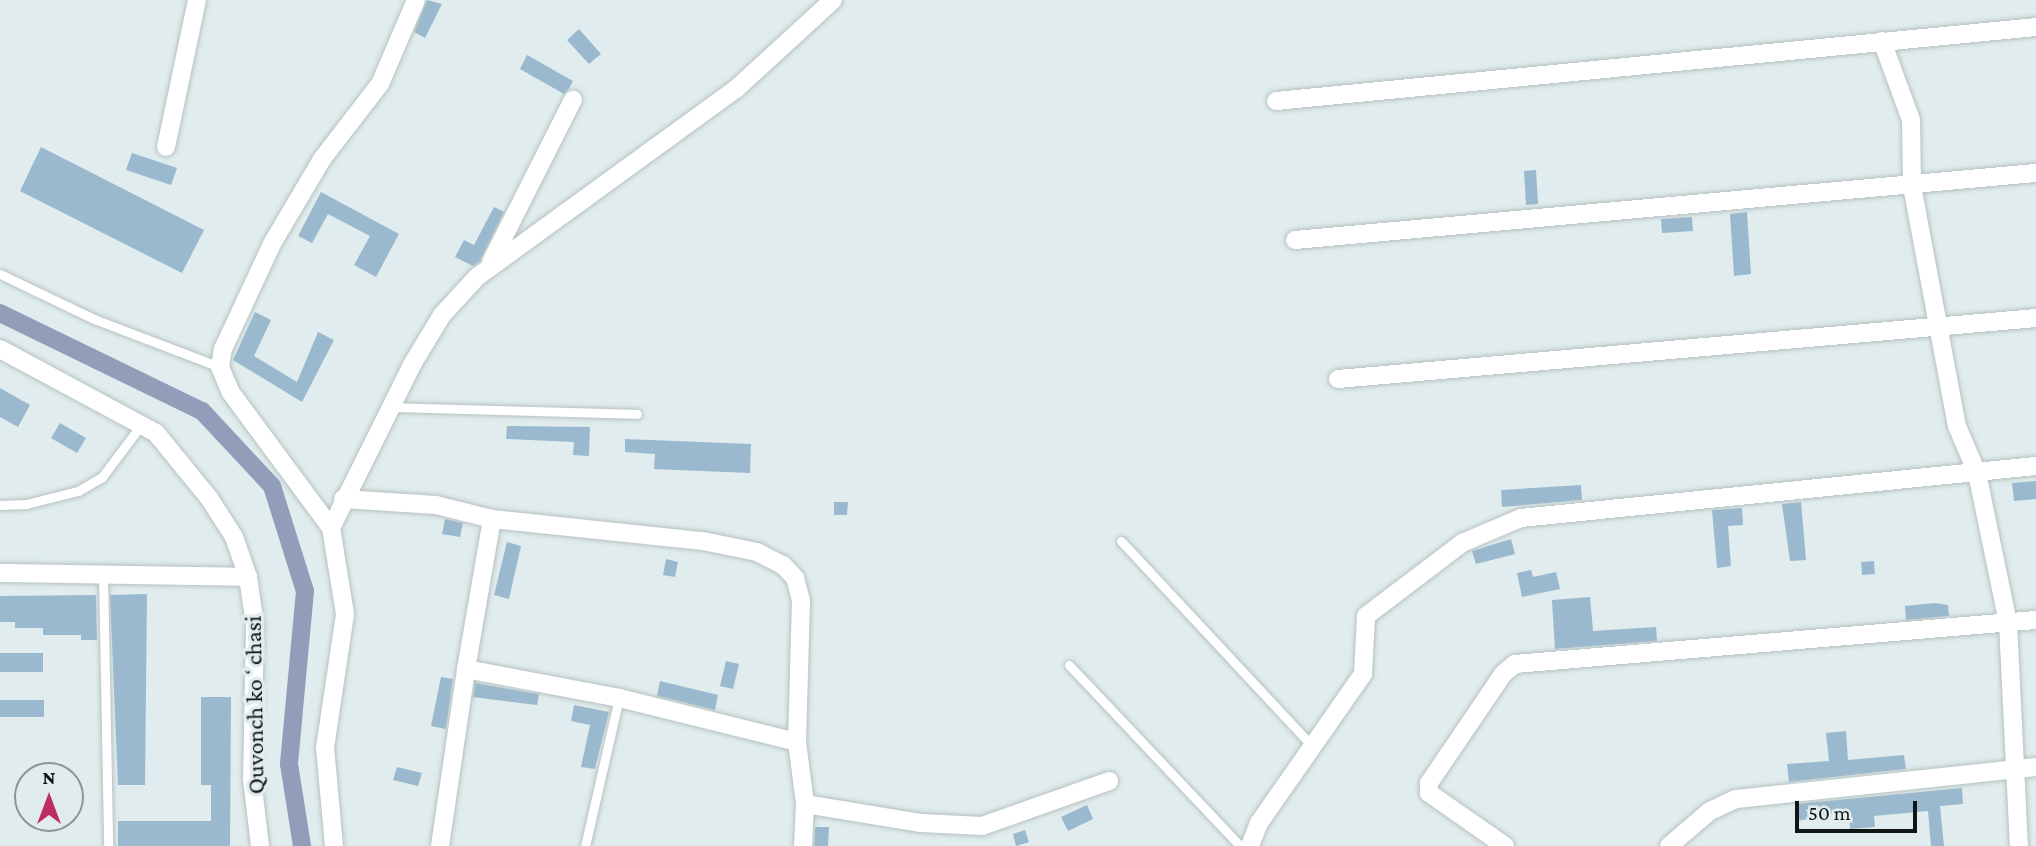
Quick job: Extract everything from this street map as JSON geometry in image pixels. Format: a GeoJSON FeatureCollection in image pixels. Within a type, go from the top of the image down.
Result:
{"type":"FeatureCollection","features":[{"type":"Feature","properties":{"kind":"street"},"geometry":{"type":"LineString","coordinates":[[166,147],[197,0]]}},
{"type":"Feature","properties":{"kind":"street"},"geometry":{"type":"LineString","coordinates":[[334,846],[325,748],[345,614],[331,528],[231,393],[220,367],[223,349],[273,242],[322,159],[380,84],[416,0]]}},
{"type":"Feature","properties":{"kind":"street"},"geometry":{"type":"LineString","coordinates":[[331,528],[390,407],[442,315],[488,268],[737,88],[833,0]]}},
{"type":"Feature","properties":{"kind":"street"},"geometry":{"type":"LineString","coordinates":[[1276,101],[2036,27]]}},
{"type":"Feature","properties":{"kind":"street"},"geometry":{"type":"LineString","coordinates":[[1882,41],[1911,120],[1912,186],[1957,426],[1976,473],[2008,623],[2019,846]]}},
{"type":"Feature","properties":{"kind":"street"},"geometry":{"type":"LineString","coordinates":[[488,268],[573,100]]}},
{"type":"Feature","properties":{"kind":"street"},"geometry":{"type":"LineString","coordinates":[[1295,240],[2036,173]]}},
{"type":"Feature","properties":{"kind":"street"},"geometry":{"type":"LineString","coordinates":[[1338,379],[2036,318]]}},
{"type":"Feature","properties":{"kind":"street","name":"Quvonch koʻchasi"},"geometry":{"type":"LineString","coordinates":[[0,349],[156,433],[209,498],[234,537],[248,577],[255,625],[252,779],[260,846]]}},
{"type":"Feature","properties":{"kind":"street"},"geometry":{"type":"LineString","coordinates":[[1250,846],[1259,823],[1314,748],[1363,674],[1366,616],[1462,543],[1521,518],[2036,467]]}},
{"type":"Feature","properties":{"kind":"street"},"geometry":{"type":"LineString","coordinates":[[343,499],[436,505],[492,519],[703,541],[757,552],[783,565],[794,578],[801,600],[797,742],[805,804],[803,846]]}},
{"type":"Feature","properties":{"kind":"street"},"geometry":{"type":"LineString","coordinates":[[440,846],[466,669],[492,519]]}},
{"type":"Feature","properties":{"kind":"street"},"geometry":{"type":"LineString","coordinates":[[0,573],[248,577]]}},
{"type":"Feature","properties":{"kind":"street"},"geometry":{"type":"LineString","coordinates":[[1505,846],[1429,793],[1429,783],[1503,674],[1516,664],[2036,620]]}},
{"type":"Feature","properties":{"kind":"street"},"geometry":{"type":"LineString","coordinates":[[466,669],[619,698],[797,742]]}},
{"type":"Feature","properties":{"kind":"street"},"geometry":{"type":"LineString","coordinates":[[1670,846],[1710,811],[1735,799],[2036,767]]}},
{"type":"Feature","properties":{"kind":"street"},"geometry":{"type":"LineString","coordinates":[[805,804],[920,823],[982,826],[1109,781]]}},
{"type":"Feature","properties":{"kind":"lane"},"geometry":{"type":"LineString","coordinates":[[0,274],[94,319],[220,367]]}},
{"type":"Feature","properties":{"kind":"lane"},"geometry":{"type":"LineString","coordinates":[[390,407],[637,414]]}},
{"type":"Feature","properties":{"kind":"lane"},"geometry":{"type":"LineString","coordinates":[[0,505],[26,504],[78,491],[102,477],[141,425]]}},
{"type":"Feature","properties":{"kind":"lane"},"geometry":{"type":"LineString","coordinates":[[1121,541],[1314,748]]}},
{"type":"Feature","properties":{"kind":"lane"},"geometry":{"type":"LineString","coordinates":[[103,574],[108,846]]}},
{"type":"Feature","properties":{"kind":"lane"},"geometry":{"type":"LineString","coordinates":[[1069,665],[1240,846]]}},
{"type":"Feature","properties":{"kind":"lane"},"geometry":{"type":"LineString","coordinates":[[585,846],[619,698]]}},
{"type":"Feature","properties":{"kind":"building"},"geometry":{"type":"Polygon","coordinates":[[[427,0],[442,4],[425,38],[414,32],[427,0]]]}},
{"type":"Feature","properties":{"kind":"building"},"geometry":{"type":"Polygon","coordinates":[[[579,29],[601,54],[589,64],[567,40],[579,29]]]}},
{"type":"Feature","properties":{"kind":"building"},"geometry":{"type":"Polygon","coordinates":[[[527,55],[573,81],[568,90],[564,94],[520,69],[527,55]]]}},
{"type":"Feature","properties":{"kind":"building"},"geometry":{"type":"Polygon","coordinates":[[[41,147],[204,230],[182,273],[20,191],[41,147]]]}},
{"type":"Feature","properties":{"kind":"building"},"geometry":{"type":"Polygon","coordinates":[[[132,153],[177,168],[171,185],[126,170],[132,153]]]}},
{"type":"Feature","properties":{"kind":"building"},"geometry":{"type":"Polygon","coordinates":[[[1536,170],[1538,204],[1526,205],[1524,171],[1536,170]]]}},
{"type":"Feature","properties":{"kind":"building"},"geometry":{"type":"Polygon","coordinates":[[[321,192],[399,234],[376,277],[354,265],[370,236],[328,214],[312,243],[298,236],[321,192]]]}},
{"type":"Feature","properties":{"kind":"building"},"geometry":{"type":"Polygon","coordinates":[[[494,207],[504,212],[480,261],[473,266],[455,257],[464,240],[474,245],[494,207]]]}},
{"type":"Feature","properties":{"kind":"building"},"geometry":{"type":"Polygon","coordinates":[[[1747,212],[1751,274],[1734,276],[1730,214],[1747,212]]]}},
{"type":"Feature","properties":{"kind":"building"},"geometry":{"type":"Polygon","coordinates":[[[1692,217],[1693,231],[1662,233],[1661,219],[1692,217]]]}},
{"type":"Feature","properties":{"kind":"building"},"geometry":{"type":"Polygon","coordinates":[[[255,312],[271,320],[254,356],[297,382],[318,332],[334,340],[302,402],[233,360],[255,312]]]}},
{"type":"Feature","properties":{"kind":"building"},"geometry":{"type":"Polygon","coordinates":[[[0,388],[30,405],[18,427],[0,417],[0,388]]]}},
{"type":"Feature","properties":{"kind":"building"},"geometry":{"type":"Polygon","coordinates":[[[60,423],[86,438],[77,453],[51,438],[60,423]]]}},
{"type":"Feature","properties":{"kind":"building"},"geometry":{"type":"Polygon","coordinates":[[[507,426],[590,427],[589,456],[573,455],[574,442],[506,439],[507,426]]]}},
{"type":"Feature","properties":{"kind":"building"},"geometry":{"type":"Polygon","coordinates":[[[625,439],[751,444],[750,473],[654,469],[655,454],[625,452],[625,439]]]}},
{"type":"Feature","properties":{"kind":"building"},"geometry":{"type":"Polygon","coordinates":[[[2036,481],[2036,499],[2014,501],[2012,483],[2036,481]]]}},
{"type":"Feature","properties":{"kind":"building"},"geometry":{"type":"Polygon","coordinates":[[[1581,485],[1582,500],[1502,507],[1501,490],[1581,485]]]}},
{"type":"Feature","properties":{"kind":"building"},"geometry":{"type":"Polygon","coordinates":[[[834,502],[848,502],[847,515],[834,515],[834,502]]]}},
{"type":"Feature","properties":{"kind":"building"},"geometry":{"type":"Polygon","coordinates":[[[1801,502],[1806,560],[1790,561],[1782,504],[1801,502]]]}},
{"type":"Feature","properties":{"kind":"building"},"geometry":{"type":"Polygon","coordinates":[[[1742,508],[1743,525],[1728,526],[1731,566],[1717,568],[1712,510],[1742,508]]]}},
{"type":"Feature","properties":{"kind":"building"},"geometry":{"type":"Polygon","coordinates":[[[445,519],[463,523],[460,537],[442,534],[445,519]]]}},
{"type":"Feature","properties":{"kind":"building"},"geometry":{"type":"Polygon","coordinates":[[[1511,539],[1515,554],[1476,564],[1472,551],[1511,539]]]}},
{"type":"Feature","properties":{"kind":"building"},"geometry":{"type":"Polygon","coordinates":[[[507,542],[521,546],[509,599],[494,595],[507,542]]]}},
{"type":"Feature","properties":{"kind":"building"},"geometry":{"type":"Polygon","coordinates":[[[666,559],[678,562],[675,577],[663,575],[666,559]]]}},
{"type":"Feature","properties":{"kind":"building"},"geometry":{"type":"Polygon","coordinates":[[[1874,561],[1875,574],[1862,575],[1861,562],[1874,561]]]}},
{"type":"Feature","properties":{"kind":"building"},"geometry":{"type":"Polygon","coordinates":[[[1531,570],[1533,577],[1556,572],[1560,589],[1522,597],[1517,573],[1531,570]]]}},
{"type":"Feature","properties":{"kind":"building"},"geometry":{"type":"Polygon","coordinates":[[[147,594],[145,785],[118,785],[110,595],[147,594]]]}},
{"type":"Feature","properties":{"kind":"building"},"geometry":{"type":"Polygon","coordinates":[[[96,595],[97,640],[81,640],[81,635],[43,635],[43,628],[15,628],[15,622],[0,622],[0,596],[96,595]]]}},
{"type":"Feature","properties":{"kind":"building"},"geometry":{"type":"Polygon","coordinates":[[[1590,597],[1593,631],[1656,627],[1657,641],[1555,649],[1552,600],[1590,597]]]}},
{"type":"Feature","properties":{"kind":"building"},"geometry":{"type":"Polygon","coordinates":[[[1935,603],[1948,605],[1949,616],[1906,620],[1905,606],[1935,603]]]}},
{"type":"Feature","properties":{"kind":"building"},"geometry":{"type":"Polygon","coordinates":[[[0,653],[43,653],[43,672],[0,672],[0,653]]]}},
{"type":"Feature","properties":{"kind":"building"},"geometry":{"type":"Polygon","coordinates":[[[726,661],[739,664],[733,689],[720,686],[726,661]]]}},
{"type":"Feature","properties":{"kind":"building"},"geometry":{"type":"Polygon","coordinates":[[[441,677],[453,679],[446,729],[431,726],[441,677]]]}},
{"type":"Feature","properties":{"kind":"building"},"geometry":{"type":"Polygon","coordinates":[[[660,681],[718,695],[715,710],[657,696],[660,681]]]}},
{"type":"Feature","properties":{"kind":"building"},"geometry":{"type":"Polygon","coordinates":[[[475,683],[539,694],[537,705],[473,697],[475,683]]]}},
{"type":"Feature","properties":{"kind":"building"},"geometry":{"type":"Polygon","coordinates":[[[201,697],[231,697],[230,846],[118,846],[118,821],[211,821],[211,785],[201,785],[201,697]]]}},
{"type":"Feature","properties":{"kind":"building"},"geometry":{"type":"Polygon","coordinates":[[[0,700],[44,700],[44,717],[0,717],[0,700]]]}},
{"type":"Feature","properties":{"kind":"building"},"geometry":{"type":"Polygon","coordinates":[[[574,705],[609,712],[595,769],[581,767],[590,725],[571,721],[574,705]]]}},
{"type":"Feature","properties":{"kind":"building"},"geometry":{"type":"Polygon","coordinates":[[[1846,731],[1848,760],[1904,755],[1906,769],[1789,782],[1787,764],[1829,761],[1826,733],[1846,731]]]}},
{"type":"Feature","properties":{"kind":"building"},"geometry":{"type":"Polygon","coordinates":[[[397,767],[422,773],[418,786],[393,780],[397,767]]]}},
{"type":"Feature","properties":{"kind":"building"},"geometry":{"type":"Polygon","coordinates":[[[1962,788],[1963,804],[1940,806],[1944,846],[1931,846],[1928,811],[1874,816],[1875,827],[1850,829],[1849,811],[1797,821],[1795,804],[1962,788]]]}},
{"type":"Feature","properties":{"kind":"building"},"geometry":{"type":"Polygon","coordinates":[[[1087,805],[1093,819],[1068,831],[1061,817],[1087,805]]]}},
{"type":"Feature","properties":{"kind":"building"},"geometry":{"type":"Polygon","coordinates":[[[815,827],[829,827],[828,846],[814,846],[815,827]]]}},
{"type":"Feature","properties":{"kind":"building"},"geometry":{"type":"Polygon","coordinates":[[[1025,830],[1029,842],[1016,846],[1013,834],[1025,830]]]}},
{"type":"Feature","properties":{"kind":"waterway"},"geometry":{"type":"LineString","coordinates":[[0,313],[202,411],[272,486],[305,591],[289,764],[302,846]]}}]}
